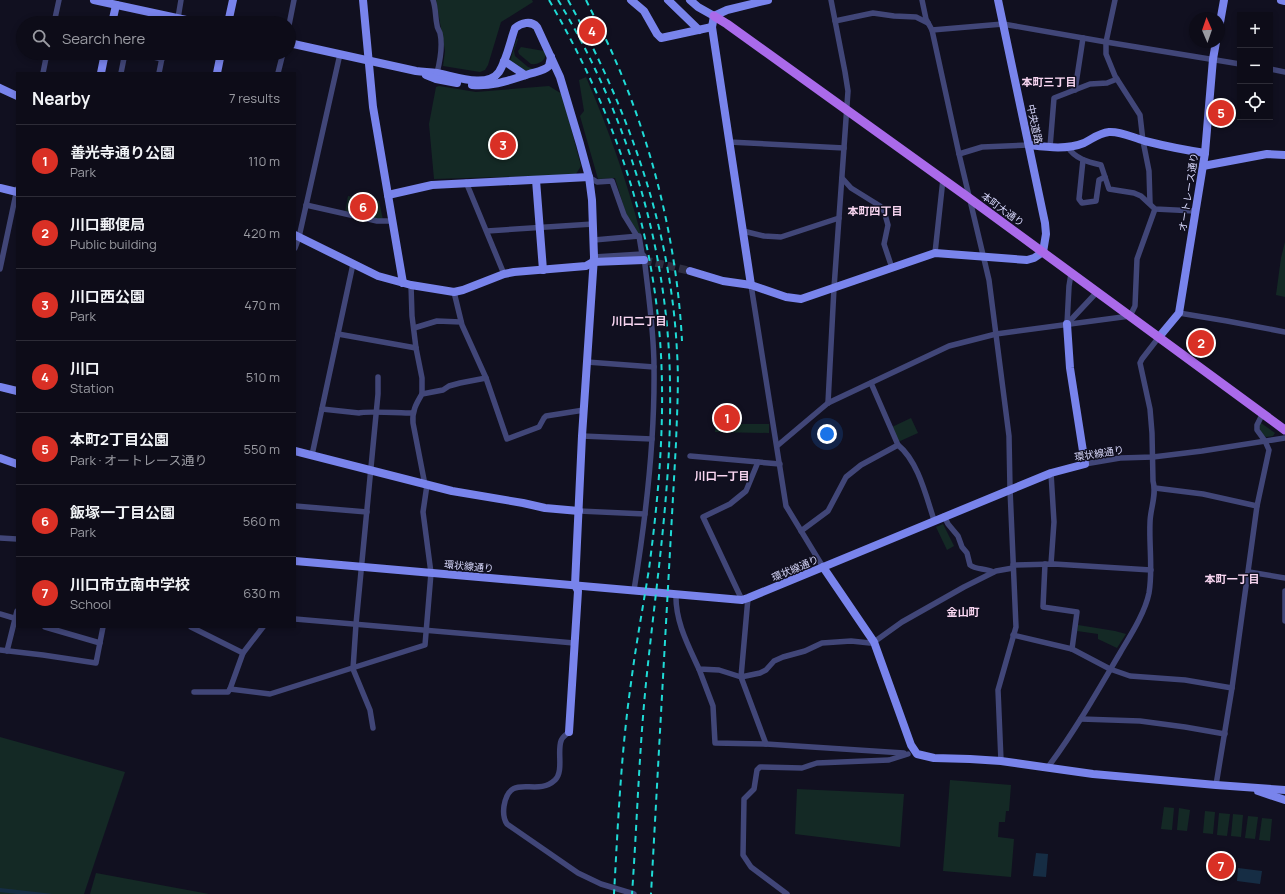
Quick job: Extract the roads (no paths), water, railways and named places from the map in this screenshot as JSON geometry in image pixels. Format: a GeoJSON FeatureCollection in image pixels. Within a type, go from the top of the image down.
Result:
{"type":"FeatureCollection","features":[{"type":"Feature","properties":{"kind":"main road","name":"本町大通り"},"geometry":{"type":"LineString","coordinates":[[714,16],[943,179],[1071,274],[1281,424],[1285,430]]}},
{"type":"Feature","properties":{"kind":"street"},"geometry":{"type":"LineString","coordinates":[[56,16],[59,0]]}},
{"type":"Feature","properties":{"kind":"street"},"geometry":{"type":"LineString","coordinates":[[94,0],[116,2],[163,16]]}},
{"type":"Feature","properties":{"kind":"street"},"geometry":{"type":"LineString","coordinates":[[174,16],[181,0]]}},
{"type":"Feature","properties":{"kind":"street"},"geometry":{"type":"LineString","coordinates":[[230,16],[233,0]]}},
{"type":"Feature","properties":{"kind":"street"},"geometry":{"type":"LineString","coordinates":[[291,16],[294,0]]}},
{"type":"Feature","properties":{"kind":"street"},"geometry":{"type":"LineString","coordinates":[[358,0],[365,18]]}},
{"type":"Feature","properties":{"kind":"street"},"geometry":{"type":"LineString","coordinates":[[363,0],[373,107],[403,283]]}},
{"type":"Feature","properties":{"kind":"street"},"geometry":{"type":"LineString","coordinates":[[365,18],[367,0]]}},
{"type":"Feature","properties":{"kind":"street"},"geometry":{"type":"LineString","coordinates":[[433,0],[436,8],[437,26],[440,33],[442,48],[437,73]]}},
{"type":"Feature","properties":{"kind":"street"},"geometry":{"type":"LineString","coordinates":[[631,0],[644,11],[656,34],[661,38],[712,27]]}},
{"type":"Feature","properties":{"kind":"street"},"geometry":{"type":"LineString","coordinates":[[668,0],[699,30]]}},
{"type":"Feature","properties":{"kind":"street"},"geometry":{"type":"LineString","coordinates":[[690,0],[698,7],[714,16]]}},
{"type":"Feature","properties":{"kind":"street"},"geometry":{"type":"LineString","coordinates":[[714,16],[727,10],[756,1],[768,0]]}},
{"type":"Feature","properties":{"kind":"street"},"geometry":{"type":"LineString","coordinates":[[828,403],[834,288],[848,91],[830,0]]}},
{"type":"Feature","properties":{"kind":"street"},"geometry":{"type":"LineString","coordinates":[[922,0],[926,19],[932,30],[969,198],[989,280],[1009,436],[1016,627],[998,690],[1001,761]]}},
{"type":"Feature","properties":{"kind":"street","name":"中央道路"},"geometry":{"type":"LineString","coordinates":[[998,0],[1045,223],[1046,234],[1043,252]]}},
{"type":"Feature","properties":{"kind":"street"},"geometry":{"type":"LineString","coordinates":[[1115,0],[1106,42],[1106,54],[1116,79],[1140,115],[1149,171],[1150,203]]}},
{"type":"Feature","properties":{"kind":"street"},"geometry":{"type":"LineString","coordinates":[[1222,12],[1224,0]]}},
{"type":"Feature","properties":{"kind":"street"},"geometry":{"type":"LineString","coordinates":[[1281,0],[1285,1]]}},
{"type":"Feature","properties":{"kind":"street"},"geometry":{"type":"LineString","coordinates":[[113,16],[116,2]]}},
{"type":"Feature","properties":{"kind":"street"},"geometry":{"type":"LineString","coordinates":[[835,21],[873,13],[916,17],[928,24]]}},
{"type":"Feature","properties":{"kind":"street"},"geometry":{"type":"LineString","coordinates":[[714,16],[712,27],[786,506],[823,567],[874,642],[911,745],[912,754]]}},
{"type":"Feature","properties":{"kind":"street"},"geometry":{"type":"LineString","coordinates":[[296,45],[416,71],[437,73],[469,80],[485,80],[495,76],[498,72],[504,61],[515,28],[524,23],[534,24],[537,27],[560,77],[589,178],[592,200],[594,240],[582,436],[575,585],[578,591],[569,732],[561,741],[559,770],[557,777],[551,783],[533,787],[516,787],[511,790],[508,793],[503,812],[504,820],[507,824],[578,873],[601,884],[634,894]]}},
{"type":"Feature","properties":{"kind":"street"},"geometry":{"type":"LineString","coordinates":[[932,30],[1003,24],[1237,63]]}},
{"type":"Feature","properties":{"kind":"street"},"geometry":{"type":"LineString","coordinates":[[1075,90],[1083,38]]}},
{"type":"Feature","properties":{"kind":"street","name":"オートレース通り"},"geometry":{"type":"LineString","coordinates":[[1159,337],[1178,313],[1205,153],[1215,48]]}},
{"type":"Feature","properties":{"kind":"street"},"geometry":{"type":"LineString","coordinates":[[340,54],[306,205],[297,236],[378,276],[411,285],[454,292],[504,274],[586,266],[593,262],[644,259]]}},
{"type":"Feature","properties":{"kind":"street"},"geometry":{"type":"LineString","coordinates":[[416,71],[436,79],[476,86],[500,83],[547,68],[551,62],[550,57]]}},
{"type":"Feature","properties":{"kind":"street"},"geometry":{"type":"LineString","coordinates":[[43,72],[46,60]]}},
{"type":"Feature","properties":{"kind":"street"},"geometry":{"type":"LineString","coordinates":[[101,72],[104,60]]}},
{"type":"Feature","properties":{"kind":"street"},"geometry":{"type":"LineString","coordinates":[[121,72],[124,60]]}},
{"type":"Feature","properties":{"kind":"street"},"geometry":{"type":"LineString","coordinates":[[159,72],[161,60]]}},
{"type":"Feature","properties":{"kind":"street"},"geometry":{"type":"LineString","coordinates":[[217,72],[220,60]]}},
{"type":"Feature","properties":{"kind":"street"},"geometry":{"type":"LineString","coordinates":[[278,72],[281,60]]}},
{"type":"Feature","properties":{"kind":"street"},"geometry":{"type":"LineString","coordinates":[[504,61],[525,75]]}},
{"type":"Feature","properties":{"kind":"street"},"geometry":{"type":"LineString","coordinates":[[547,68],[558,81],[566,96]]}},
{"type":"Feature","properties":{"kind":"street"},"geometry":{"type":"LineString","coordinates":[[1273,70],[1285,72]]}},
{"type":"Feature","properties":{"kind":"street"},"geometry":{"type":"LineString","coordinates":[[1050,147],[1054,98],[1090,84],[1107,83],[1116,79]]}},
{"type":"Feature","properties":{"kind":"street"},"geometry":{"type":"LineString","coordinates":[[0,88],[16,96]]}},
{"type":"Feature","properties":{"kind":"street"},"geometry":{"type":"LineString","coordinates":[[959,154],[982,146],[1067,146],[1083,143],[1093,137],[1110,132],[1177,149],[1205,153]]}},
{"type":"Feature","properties":{"kind":"street"},"geometry":{"type":"LineString","coordinates":[[729,142],[844,148]]}},
{"type":"Feature","properties":{"kind":"street"},"geometry":{"type":"LineString","coordinates":[[1067,146],[1071,152],[1083,160],[1101,166],[1109,188],[1134,193],[1141,196],[1155,209],[1195,211]]}},
{"type":"Feature","properties":{"kind":"street"},"geometry":{"type":"LineString","coordinates":[[1203,166],[1267,154],[1285,155]]}},
{"type":"Feature","properties":{"kind":"street"},"geometry":{"type":"LineString","coordinates":[[1083,160],[1079,199],[1082,203],[1096,202],[1099,180],[1105,177]]}},
{"type":"Feature","properties":{"kind":"street"},"geometry":{"type":"LineString","coordinates":[[388,195],[432,185],[466,182],[589,178],[597,182],[612,181],[624,215],[637,236],[639,236],[644,259],[651,314],[654,367],[652,439],[641,549],[634,590]]}},
{"type":"Feature","properties":{"kind":"street"},"geometry":{"type":"LineString","coordinates":[[842,178],[851,188],[880,206],[884,211],[888,225],[884,244],[892,268]]}},
{"type":"Feature","properties":{"kind":"street"},"geometry":{"type":"LineString","coordinates":[[935,253],[943,179]]}},
{"type":"Feature","properties":{"kind":"street"},"geometry":{"type":"LineString","coordinates":[[536,180],[543,270]]}},
{"type":"Feature","properties":{"kind":"street"},"geometry":{"type":"LineString","coordinates":[[466,182],[504,274]]}},
{"type":"Feature","properties":{"kind":"street"},"geometry":{"type":"LineString","coordinates":[[0,188],[16,191]]}},
{"type":"Feature","properties":{"kind":"street"},"geometry":{"type":"LineString","coordinates":[[0,269],[16,196]]}},
{"type":"Feature","properties":{"kind":"street"},"geometry":{"type":"LineString","coordinates":[[306,205],[377,221],[392,221]]}},
{"type":"Feature","properties":{"kind":"street"},"geometry":{"type":"LineString","coordinates":[[777,446],[828,403],[949,346],[996,334],[1130,316],[1135,306],[1137,259],[1155,209]]}},
{"type":"Feature","properties":{"kind":"street"},"geometry":{"type":"LineString","coordinates":[[743,231],[764,236],[782,237],[839,218]]}},
{"type":"Feature","properties":{"kind":"street"},"geometry":{"type":"LineString","coordinates":[[487,231],[593,224]]}},
{"type":"Feature","properties":{"kind":"street"},"geometry":{"type":"LineString","coordinates":[[594,240],[637,236]]}},
{"type":"Feature","properties":{"kind":"street"},"geometry":{"type":"LineString","coordinates":[[690,271],[723,281],[751,285],[793,298],[808,297],[935,253],[1026,260],[1034,258],[1043,252]]}},
{"type":"Feature","properties":{"kind":"street"},"geometry":{"type":"LineString","coordinates":[[312,455],[353,264]]}},
{"type":"Feature","properties":{"kind":"street"},"geometry":{"type":"LineString","coordinates":[[1071,274],[1067,324],[1070,368],[1085,464]]}},
{"type":"Feature","properties":{"kind":"street"},"geometry":{"type":"LineString","coordinates":[[230,689],[270,694],[425,645],[431,573],[423,512],[426,485],[413,414],[415,404],[422,394],[422,378],[412,316],[411,285]]}},
{"type":"Feature","properties":{"kind":"street"},"geometry":{"type":"LineString","coordinates":[[454,292],[462,322],[486,378],[507,439],[539,427],[546,416],[584,410]]}},
{"type":"Feature","properties":{"kind":"street"},"geometry":{"type":"LineString","coordinates":[[1067,324],[1096,292]]}},
{"type":"Feature","properties":{"kind":"street"},"geometry":{"type":"LineString","coordinates":[[1178,313],[1285,332]]}},
{"type":"Feature","properties":{"kind":"street"},"geometry":{"type":"LineString","coordinates":[[414,328],[437,321],[462,322]]}},
{"type":"Feature","properties":{"kind":"street"},"geometry":{"type":"LineString","coordinates":[[338,334],[416,348]]}},
{"type":"Feature","properties":{"kind":"street"},"geometry":{"type":"LineString","coordinates":[[1048,767],[1068,740],[1134,629],[1148,594],[1151,570],[1150,521],[1155,488],[1153,481],[1150,409],[1140,363],[1159,337]]}},
{"type":"Feature","properties":{"kind":"street"},"geometry":{"type":"LineString","coordinates":[[587,362],[654,367]]}},
{"type":"Feature","properties":{"kind":"street"},"geometry":{"type":"LineString","coordinates":[[373,728],[370,710],[353,669],[375,413],[378,394],[378,377]]}},
{"type":"Feature","properties":{"kind":"street"},"geometry":{"type":"LineString","coordinates":[[422,394],[443,390],[449,386],[460,383],[486,378]]}},
{"type":"Feature","properties":{"kind":"street"},"geometry":{"type":"LineString","coordinates":[[871,383],[898,445],[915,466],[934,520]]}},
{"type":"Feature","properties":{"kind":"street"},"geometry":{"type":"LineString","coordinates":[[0,387],[16,391]]}},
{"type":"Feature","properties":{"kind":"street"},"geometry":{"type":"LineString","coordinates":[[322,409],[359,413],[413,414]]}},
{"type":"Feature","properties":{"kind":"street"},"geometry":{"type":"LineString","coordinates":[[1216,785],[1232,688],[1257,506],[1269,450],[1265,441],[1257,430],[1257,425],[1264,413]]}},
{"type":"Feature","properties":{"kind":"street"},"geometry":{"type":"LineString","coordinates":[[582,436],[652,439]]}},
{"type":"Feature","properties":{"kind":"street","name":"環状線通り"},"geometry":{"type":"LineString","coordinates":[[296,561],[745,599],[1051,473],[1085,464],[1120,458],[1153,457],[1285,438]]}},
{"type":"Feature","properties":{"kind":"street"},"geometry":{"type":"LineString","coordinates":[[801,530],[828,511],[846,477],[861,465],[898,445]]}},
{"type":"Feature","properties":{"kind":"street"},"geometry":{"type":"LineString","coordinates":[[296,451],[452,491],[545,508],[645,514]]}},
{"type":"Feature","properties":{"kind":"street"},"geometry":{"type":"LineString","coordinates":[[690,456],[780,464]]}},
{"type":"Feature","properties":{"kind":"street"},"geometry":{"type":"LineString","coordinates":[[0,458],[16,461]]}},
{"type":"Feature","properties":{"kind":"street"},"geometry":{"type":"LineString","coordinates":[[758,462],[746,491],[730,504],[703,517],[745,599],[741,677],[766,744]]}},
{"type":"Feature","properties":{"kind":"street"},"geometry":{"type":"LineString","coordinates":[[1051,473],[1054,506],[1043,607],[1076,612],[1072,649]]}},
{"type":"Feature","properties":{"kind":"street"},"geometry":{"type":"LineString","coordinates":[[1155,488],[1203,494],[1257,506]]}},
{"type":"Feature","properties":{"kind":"street"},"geometry":{"type":"LineString","coordinates":[[296,506],[367,512]]}},
{"type":"Feature","properties":{"kind":"street"},"geometry":{"type":"LineString","coordinates":[[944,516],[948,524],[958,536],[962,547],[967,554],[970,565],[974,568],[993,572]]}},
{"type":"Feature","properties":{"kind":"street"},"geometry":{"type":"LineString","coordinates":[[0,538],[16,539]]}},
{"type":"Feature","properties":{"kind":"street"},"geometry":{"type":"LineString","coordinates":[[699,669],[719,670],[741,677],[760,673],[766,670],[774,661],[822,644],[851,641],[874,642],[902,622],[993,572],[1013,567],[1048,564],[1151,570]]}},
{"type":"Feature","properties":{"kind":"street"},"geometry":{"type":"LineString","coordinates":[[1249,572],[1285,578]]}},
{"type":"Feature","properties":{"kind":"street"},"geometry":{"type":"LineString","coordinates":[[1285,591],[1285,621]]}},
{"type":"Feature","properties":{"kind":"street"},"geometry":{"type":"LineString","coordinates":[[676,594],[676,610],[683,635],[699,669],[713,706],[715,743],[766,744],[912,754],[934,758],[970,758],[1093,774],[1285,790]]}},
{"type":"Feature","properties":{"kind":"street"},"geometry":{"type":"LineString","coordinates":[[0,614],[16,619],[7,651]]}},
{"type":"Feature","properties":{"kind":"street"},"geometry":{"type":"LineString","coordinates":[[296,619],[574,643]]}},
{"type":"Feature","properties":{"kind":"street"},"geometry":{"type":"LineString","coordinates":[[48,628],[100,643]]}},
{"type":"Feature","properties":{"kind":"street"},"geometry":{"type":"LineString","coordinates":[[0,650],[96,663],[103,628]]}},
{"type":"Feature","properties":{"kind":"street"},"geometry":{"type":"LineString","coordinates":[[194,628],[244,653]]}},
{"type":"Feature","properties":{"kind":"street"},"geometry":{"type":"LineString","coordinates":[[194,692],[228,692],[244,653],[262,628]]}},
{"type":"Feature","properties":{"kind":"street"},"geometry":{"type":"LineString","coordinates":[[1013,635],[1072,649],[1110,669],[1130,676],[1185,680],[1232,688]]}},
{"type":"Feature","properties":{"kind":"street"},"geometry":{"type":"LineString","coordinates":[[1081,719],[1140,721],[1225,734]]}},
{"type":"Feature","properties":{"kind":"street"},"geometry":{"type":"LineString","coordinates":[[787,894],[751,867],[743,855],[744,800],[754,789],[757,770],[760,767],[802,768],[817,763],[889,760],[912,754]]}},
{"type":"Feature","properties":{"kind":"street"},"geometry":{"type":"LineString","coordinates":[[1250,788],[1285,800]]}},
{"type":"Feature","properties":{"kind":"water"},"geometry":{"type":"Polygon","coordinates":[[[1036,853],[1048,854],[1046,877],[1033,876],[1036,853]]]}},
{"type":"Feature","properties":{"kind":"water"},"geometry":{"type":"Polygon","coordinates":[[[1238,868],[1262,871],[1260,884],[1237,881],[1238,868]]]}},
{"type":"Feature","properties":{"kind":"water"},"geometry":{"type":"Polygon","coordinates":[[[0,888],[53,894],[17,894],[0,892],[0,888]]]}},
{"type":"Feature","properties":{"kind":"tunnel"},"geometry":{"type":"LineString","coordinates":[[644,260],[690,271]]}},
{"type":"Feature","properties":{"kind":"railway"},"geometry":{"type":"LineString","coordinates":[[549,0],[596,91],[615,138],[631,185],[644,233],[653,282],[659,333],[662,385],[662,431],[659,477],[649,569],[633,668],[625,736],[620,788],[614,894]]}},
{"type":"Feature","properties":{"kind":"railway"},"geometry":{"type":"LineString","coordinates":[[558,0],[573,25],[612,106],[639,183],[650,223],[658,263],[668,343],[670,421],[666,496],[644,709],[632,894]]}},
{"type":"Feature","properties":{"kind":"railway"},"geometry":{"type":"LineString","coordinates":[[568,0],[610,83],[643,170],[656,214],[666,260],[673,305],[678,363],[677,420],[651,894]]}},
{"type":"Feature","properties":{"kind":"railway"},"geometry":{"type":"LineString","coordinates":[[586,0],[611,50],[628,91],[651,160],[669,232],[675,268],[682,341]]}},
{"type":"Feature","properties":{"kind":"place","name":"川口"},"geometry":{"type":"Point","coordinates":[592,31]}},
{"type":"Feature","properties":{"kind":"place","name":"本町2丁目公園"},"geometry":{"type":"Point","coordinates":[1221,113]}},
{"type":"Feature","properties":{"kind":"place","name":"川口西公園"},"geometry":{"type":"Point","coordinates":[503,145]}},
{"type":"Feature","properties":{"kind":"place","name":"飯塚一丁目公園"},"geometry":{"type":"Point","coordinates":[363,207]}},
{"type":"Feature","properties":{"kind":"place","name":"川口郵便局"},"geometry":{"type":"Point","coordinates":[1201,343]}},
{"type":"Feature","properties":{"kind":"place","name":"善光寺通り公園"},"geometry":{"type":"Point","coordinates":[727,418]}},
{"type":"Feature","properties":{"kind":"place","name":"川口市立南中学校"},"geometry":{"type":"Point","coordinates":[1221,866]}},
{"type":"Feature","properties":{"kind":"district","name":"本町三丁目"},"geometry":{"type":"Point","coordinates":[1049,82]}},
{"type":"Feature","properties":{"kind":"district","name":"本町四丁目"},"geometry":{"type":"Point","coordinates":[875,211]}},
{"type":"Feature","properties":{"kind":"district","name":"川口二丁目"},"geometry":{"type":"Point","coordinates":[639,321]}},
{"type":"Feature","properties":{"kind":"district","name":"川口一丁目"},"geometry":{"type":"Point","coordinates":[722,476]}},
{"type":"Feature","properties":{"kind":"district","name":"本町一丁目"},"geometry":{"type":"Point","coordinates":[1232,579]}},
{"type":"Feature","properties":{"kind":"district","name":"金山町"},"geometry":{"type":"Point","coordinates":[963,612]}}]}
